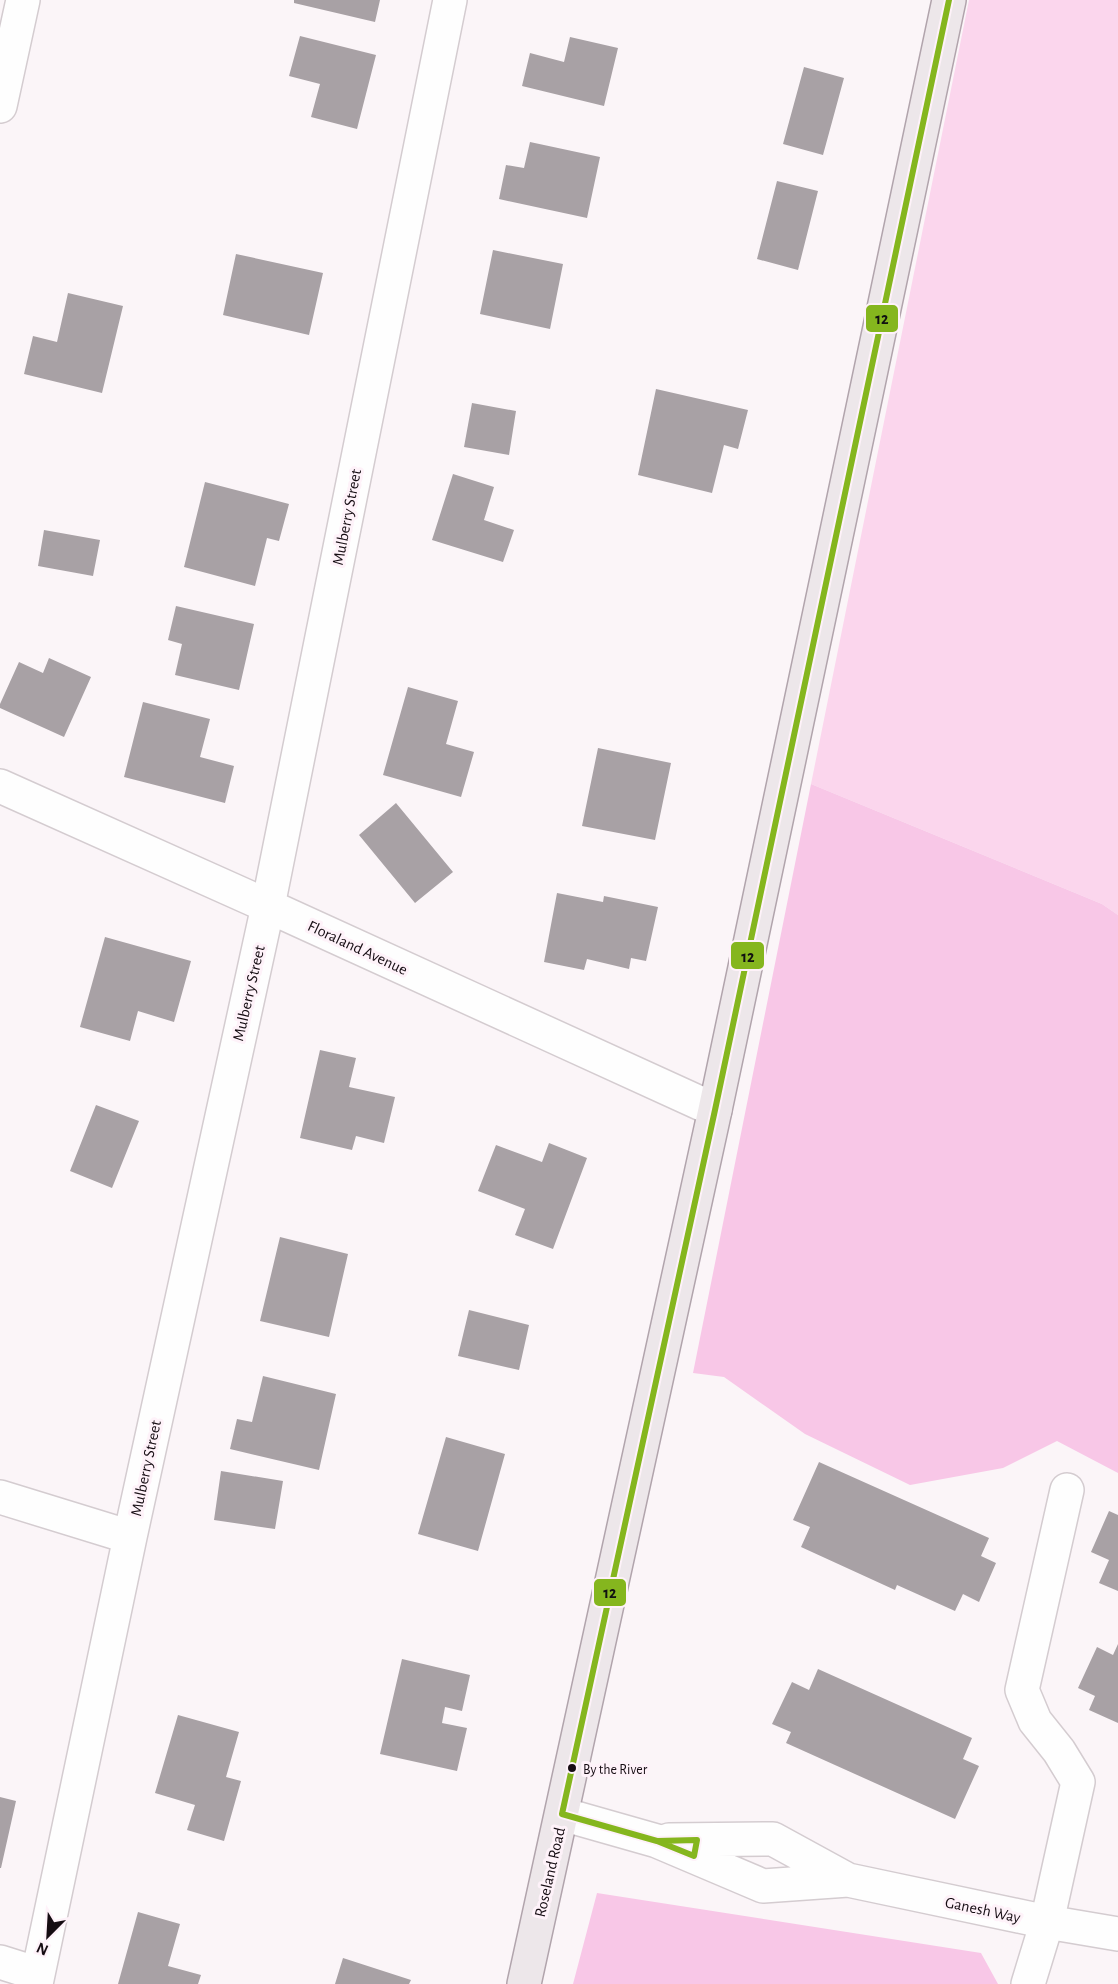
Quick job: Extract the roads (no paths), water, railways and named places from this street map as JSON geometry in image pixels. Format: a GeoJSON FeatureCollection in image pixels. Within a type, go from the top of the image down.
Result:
{"type":"FeatureCollection","features":[{"type":"Feature","properties":{"kind":"main road","name":"Roseland Road"},"geometry":{"type":"LineString","coordinates":[[524,1984],[714,1110],[949,0]]}},
{"type":"Feature","properties":{"kind":"street"},"geometry":{"type":"LineString","coordinates":[[0,106],[23,0]]}},
{"type":"Feature","properties":{"kind":"street","name":"Mulberry Street"},"geometry":{"type":"LineString","coordinates":[[37,1979],[130,1537],[268,906],[450,0]]}},
{"type":"Feature","properties":{"kind":"street","name":"Floraland Avenue"},"geometry":{"type":"LineString","coordinates":[[0,786],[714,1110]]}},
{"type":"Feature","properties":{"kind":"street"},"geometry":{"type":"LineString","coordinates":[[1028,1984],[1047,1922],[1078,1782],[1059,1751],[1035,1721],[1022,1690],[1067,1490]]}},
{"type":"Feature","properties":{"kind":"street"},"geometry":{"type":"LineString","coordinates":[[0,1497],[130,1537]]}},
{"type":"Feature","properties":{"kind":"street","name":"Ganesh Way"},"geometry":{"type":"LineString","coordinates":[[562,1814],[657,1841],[695,1848],[773,1839],[848,1880]]}},
{"type":"Feature","properties":{"kind":"street"},"geometry":{"type":"LineString","coordinates":[[763,1886],[773,1839]]}},
{"type":"Feature","properties":{"kind":"street","name":"Ganesh Way"},"geometry":{"type":"LineString","coordinates":[[695,1848],[763,1886],[848,1880],[1047,1922],[1118,1934]]}},
{"type":"Feature","properties":{"kind":"street"},"geometry":{"type":"LineString","coordinates":[[0,1962],[37,1979]]}},
{"type":"Feature","properties":{"kind":"place","name":"By the River"},"geometry":{"type":"Point","coordinates":[572,1768]}}]}
